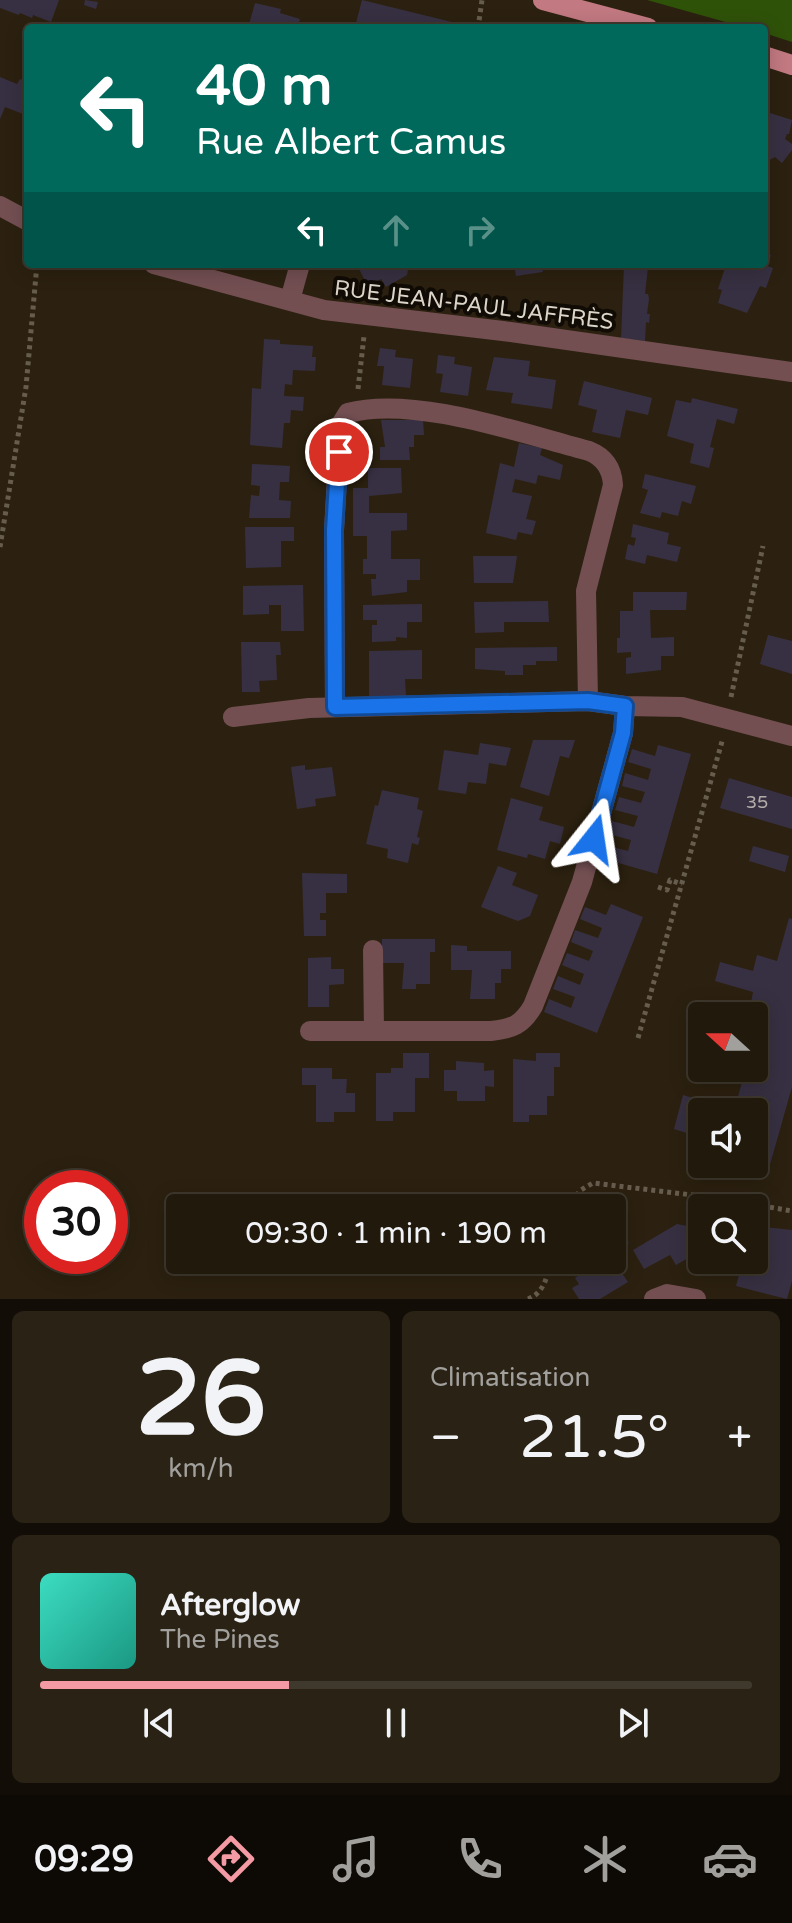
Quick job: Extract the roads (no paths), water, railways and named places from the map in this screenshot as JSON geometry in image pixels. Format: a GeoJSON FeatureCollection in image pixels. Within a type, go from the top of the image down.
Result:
{"type":"FeatureCollection","features":[{"type":"Feature","properties":{"kind":"main road"},"geometry":{"type":"LineString","coordinates":[[543,0],[633,24]]}},
{"type":"Feature","properties":{"kind":"main road"},"geometry":{"type":"LineString","coordinates":[[768,57],[792,65]]}},
{"type":"Feature","properties":{"kind":"street"},"geometry":{"type":"LineString","coordinates":[[0,206],[24,219]]}},
{"type":"Feature","properties":{"kind":"street","name":"RUE JEAN-PAUL JAFFRÈS"},"geometry":{"type":"LineString","coordinates":[[169,268],[324,310],[792,372]]}},
{"type":"Feature","properties":{"kind":"street"},"geometry":{"type":"LineString","coordinates":[[290,300],[299,268]]}},
{"type":"Feature","properties":{"kind":"street"},"geometry":{"type":"LineString","coordinates":[[335,707],[334,530],[340,426],[348,413],[356,411],[435,411],[589,451],[606,462],[613,485],[586,591],[588,701]]}},
{"type":"Feature","properties":{"kind":"street"},"geometry":{"type":"LineString","coordinates":[[233,717],[335,707],[588,701],[625,706],[682,707],[792,736]]}},
{"type":"Feature","properties":{"kind":"street"},"geometry":{"type":"LineString","coordinates":[[310,1031],[491,1031],[511,1029],[524,1020],[533,1006],[582,882],[623,733],[625,706]]}},
{"type":"Feature","properties":{"kind":"street"},"geometry":{"type":"LineString","coordinates":[[373,950],[374,1031]]}},
{"type":"Feature","properties":{"kind":"street"},"geometry":{"type":"LineString","coordinates":[[654,1299],[667,1294],[696,1299]]}}]}
